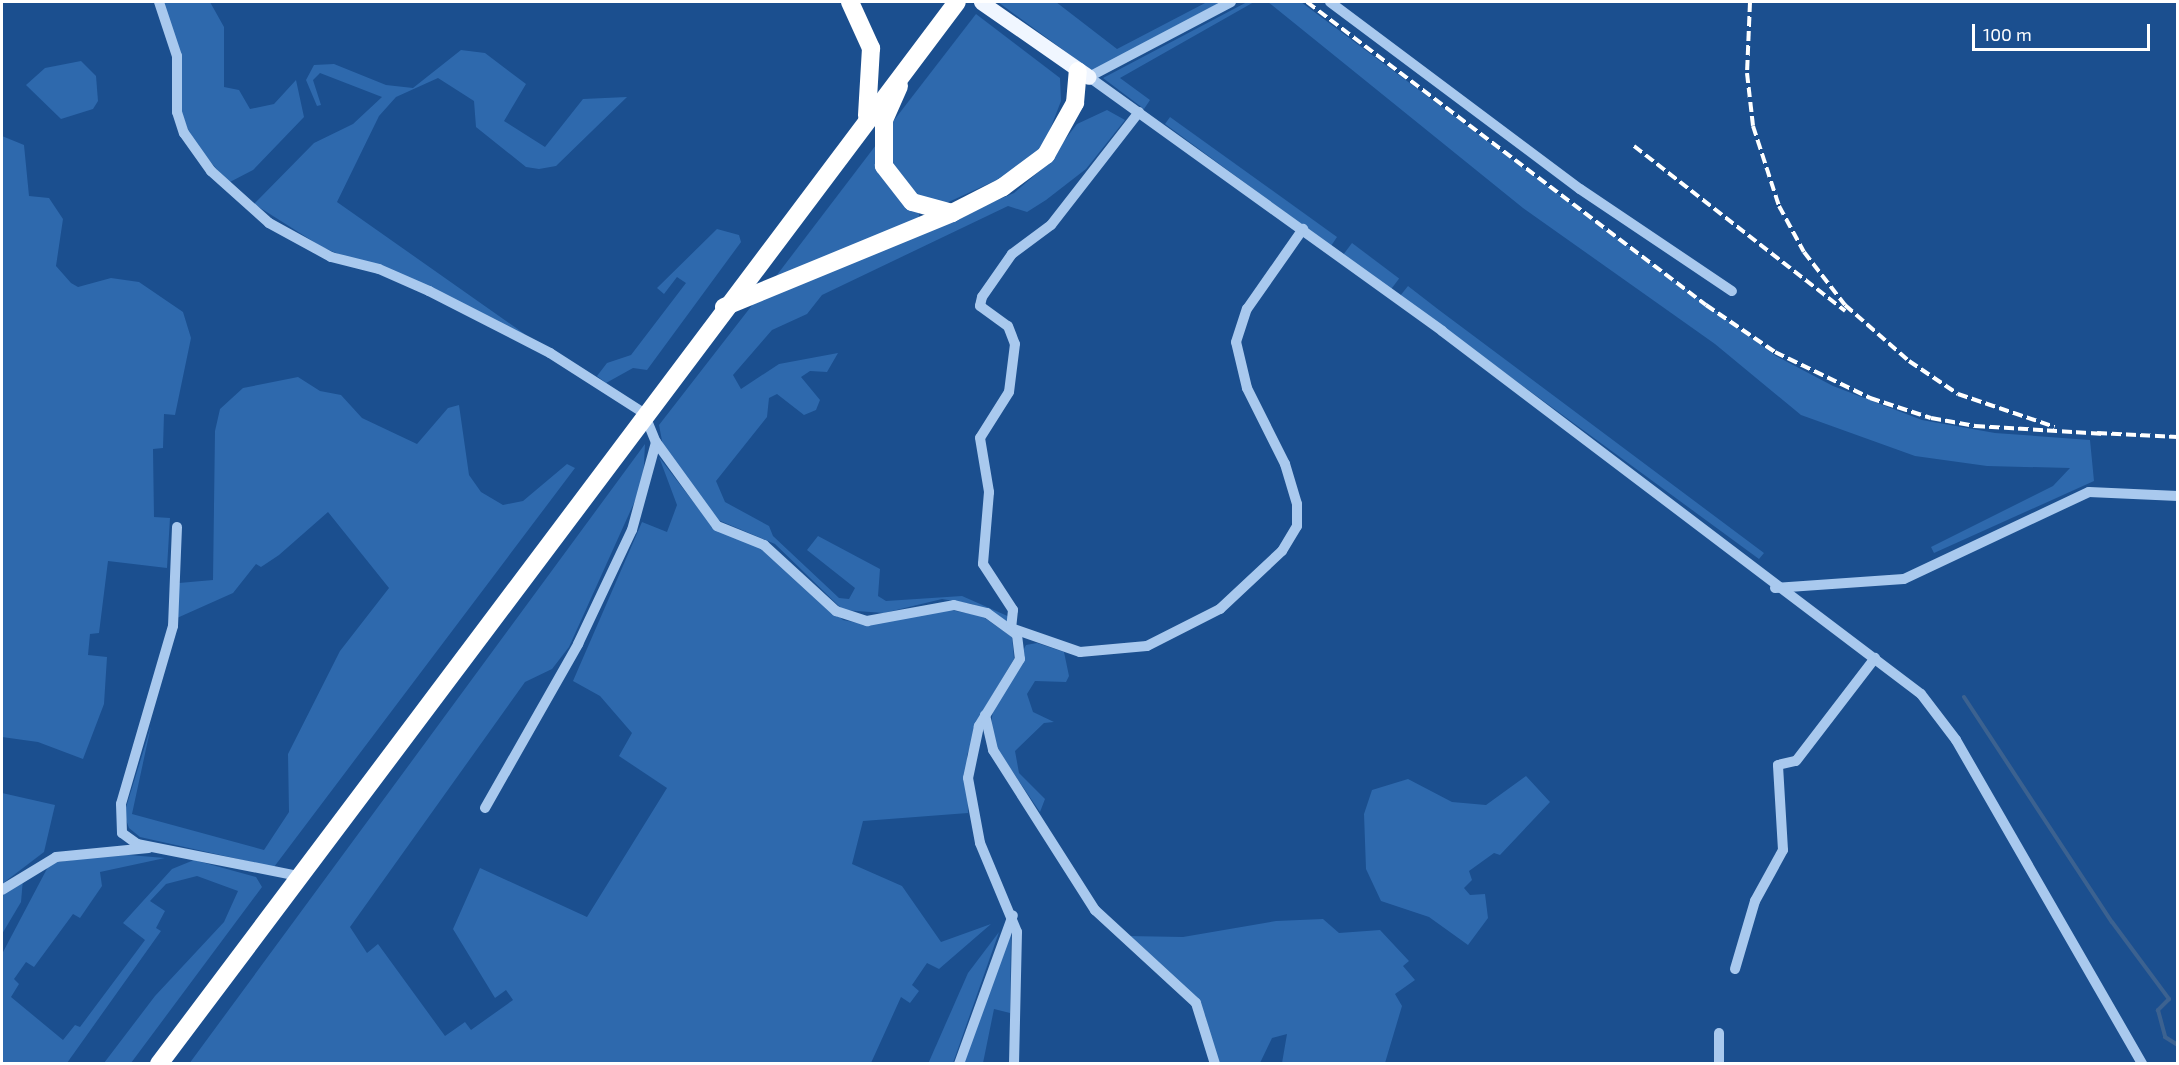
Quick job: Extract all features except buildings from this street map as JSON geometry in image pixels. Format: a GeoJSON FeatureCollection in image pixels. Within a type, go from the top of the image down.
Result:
{"type":"FeatureCollection","features":[{"type":"Feature","properties":{"kind":"highway"},"geometry":{"type":"LineString","coordinates":[[850,2],[871,48],[867,116]]}},
{"type":"Feature","properties":{"kind":"highway"},"geometry":{"type":"LineString","coordinates":[[159,1064],[867,116],[953,6]]}},
{"type":"Feature","properties":{"kind":"highway"},"geometry":{"type":"LineString","coordinates":[[909,63],[884,120],[884,166],[912,202],[952,213]]}},
{"type":"Feature","properties":{"kind":"highway"},"geometry":{"type":"LineString","coordinates":[[724,307],[952,213],[1003,187],[1046,155],[1075,104],[1084,74]]}},
{"type":"Feature","properties":{"kind":"main road"},"geometry":{"type":"LineString","coordinates":[[981,2],[1084,74]]}},
{"type":"Feature","properties":{"kind":"street"},"geometry":{"type":"LineString","coordinates":[[159,2],[177,56],[177,112],[184,133],[211,171],[244,204],[331,257],[402,279],[550,353],[645,412],[656,442],[717,526],[764,544],[845,616],[878,621],[954,605],[987,613],[1011,628],[1080,652],[1147,646],[1220,609],[1282,551],[1297,526],[1298,504],[1285,464],[1246,388],[1236,342],[1247,309],[1303,229]]}},
{"type":"Feature","properties":{"kind":"street"},"geometry":{"type":"LineString","coordinates":[[1231,2],[1084,74],[1303,229],[1775,588],[1875,658],[1921,694],[1941,718],[2142,1064]]}},
{"type":"Feature","properties":{"kind":"street"},"geometry":{"type":"LineString","coordinates":[[1330,2],[1580,189],[1732,291]]}},
{"type":"Feature","properties":{"kind":"street"},"geometry":{"type":"LineString","coordinates":[[1014,1064],[1018,995],[1013,915],[987,864],[968,794],[969,763],[985,715],[1020,659],[1020,642],[1011,628],[1013,610],[983,564],[989,492],[980,438],[1009,392],[1015,344],[1008,326],[980,306],[982,297],[1012,254],[1051,225],[1139,112]]}},
{"type":"Feature","properties":{"kind":"street"},"geometry":{"type":"LineString","coordinates":[[485,808],[578,644],[632,530],[656,442]]}},
{"type":"Feature","properties":{"kind":"street"},"geometry":{"type":"LineString","coordinates":[[1775,588],[1904,579],[2089,492],[2178,496]]}},
{"type":"Feature","properties":{"kind":"street"},"geometry":{"type":"LineString","coordinates":[[177,527],[173,627],[118,821],[127,840],[299,876]]}},
{"type":"Feature","properties":{"kind":"street"},"geometry":{"type":"LineString","coordinates":[[1735,969],[1755,902],[1783,850],[1776,769],[1796,761],[1875,658]]}},
{"type":"Feature","properties":{"kind":"street"},"geometry":{"type":"LineString","coordinates":[[985,715],[993,750],[1095,910],[1196,1003],[1215,1064]]}},
{"type":"Feature","properties":{"kind":"street"},"geometry":{"type":"LineString","coordinates":[[2,890],[56,857],[153,847]]}},
{"type":"Feature","properties":{"kind":"street"},"geometry":{"type":"LineString","coordinates":[[959,1064],[1013,915]]}},
{"type":"Feature","properties":{"kind":"street"},"geometry":{"type":"LineString","coordinates":[[1719,1033],[1719,1064]]}},
{"type":"Feature","properties":{"kind":"shaded area"},"geometry":{"type":"Polygon","coordinates":[[[163,2],[210,2],[224,27],[224,87],[239,90],[250,109],[274,104],[296,80],[304,117],[253,170],[228,183],[190,137],[180,107],[181,61],[163,2]]]}},
{"type":"Feature","properties":{"kind":"shaded area"},"geometry":{"type":"Polygon","coordinates":[[[998,2],[1056,2],[1117,49],[1207,2],[1221,2],[1092,71],[998,2]]]}},
{"type":"Feature","properties":{"kind":"shaded area"},"geometry":{"type":"Polygon","coordinates":[[[1247,2],[1254,2],[1120,78],[1150,100],[1144,109],[1103,78],[1247,2]]]}},
{"type":"Feature","properties":{"kind":"shaded area"},"geometry":{"type":"Polygon","coordinates":[[[1268,2],[1301,2],[1776,356],[1833,386],[1922,420],[1995,433],[2090,440],[2094,481],[1934,553],[1931,547],[2053,486],[2070,468],[1987,466],[1915,456],[1801,415],[1715,344],[1523,208],[1268,2]]]}},
{"type":"Feature","properties":{"kind":"shaded area"},"geometry":{"type":"Polygon","coordinates":[[[976,14],[1060,78],[1061,101],[1046,140],[1025,167],[942,205],[917,196],[891,165],[888,128],[976,14]]]}},
{"type":"Feature","properties":{"kind":"shaded area"},"geometry":{"type":"Polygon","coordinates":[[[461,50],[485,53],[526,84],[504,121],[545,147],[583,99],[627,97],[556,166],[539,169],[526,167],[476,127],[474,101],[438,78],[396,97],[379,116],[337,202],[526,335],[322,247],[254,204],[314,143],[353,124],[382,97],[320,73],[313,80],[321,105],[317,106],[306,80],[314,65],[334,64],[386,85],[413,88],[461,50]]]}},
{"type":"Feature","properties":{"kind":"shaded area"},"geometry":{"type":"Polygon","coordinates":[[[81,61],[96,76],[98,101],[93,109],[61,119],[26,85],[45,68],[81,61]]]}},
{"type":"Feature","properties":{"kind":"shaded area"},"geometry":{"type":"Polygon","coordinates":[[[1107,110],[1125,120],[1086,169],[1046,200],[1027,212],[1008,206],[822,295],[807,314],[772,330],[733,375],[741,389],[779,364],[838,353],[827,372],[810,371],[801,377],[820,400],[816,410],[804,415],[777,394],[769,398],[767,417],[716,481],[725,502],[769,526],[773,536],[839,598],[849,599],[855,588],[807,550],[818,536],[880,569],[878,596],[886,601],[962,596],[1012,618],[1010,623],[972,604],[942,599],[884,613],[843,610],[775,544],[718,520],[663,446],[659,425],[753,304],[1014,193],[1043,168],[1077,124],[1107,110]]]}},
{"type":"Feature","properties":{"kind":"shaded area"},"geometry":{"type":"Polygon","coordinates":[[[1170,117],[1337,237],[1331,246],[1165,124],[1170,117]]]}},
{"type":"Feature","properties":{"kind":"shaded area"},"geometry":{"type":"Polygon","coordinates":[[[2,136],[24,145],[29,196],[49,198],[63,219],[56,266],[71,283],[78,287],[111,278],[139,282],[183,312],[191,338],[175,415],[164,414],[163,448],[153,449],[154,517],[170,518],[167,568],[108,561],[99,633],[90,634],[88,655],[107,657],[104,704],[83,759],[38,742],[2,737],[2,136]]]}},
{"type":"Feature","properties":{"kind":"shaded area"},"geometry":{"type":"Polygon","coordinates":[[[876,145],[919,211],[919,223],[767,288],[876,145]]]}},
{"type":"Feature","properties":{"kind":"shaded area"},"geometry":{"type":"Polygon","coordinates":[[[717,229],[739,235],[741,242],[647,370],[633,368],[606,383],[597,376],[607,363],[631,355],[686,283],[677,277],[664,294],[657,288],[717,229]]]}},
{"type":"Feature","properties":{"kind":"shaded area"},"geometry":{"type":"Polygon","coordinates":[[[1352,243],[1399,279],[1391,290],[1344,254],[1352,243]]]}},
{"type":"Feature","properties":{"kind":"shaded area"},"geometry":{"type":"Polygon","coordinates":[[[1408,286],[1764,553],[1759,559],[1400,296],[1408,286]]]}},
{"type":"Feature","properties":{"kind":"shaded area"},"geometry":{"type":"Polygon","coordinates":[[[298,377],[320,391],[341,395],[362,418],[417,444],[448,408],[459,405],[469,475],[481,492],[503,505],[523,501],[567,464],[575,468],[274,867],[140,837],[129,828],[124,814],[151,726],[132,814],[264,850],[289,812],[288,754],[340,651],[389,588],[328,512],[279,555],[261,567],[256,564],[233,593],[177,618],[179,583],[213,580],[215,431],[220,409],[243,388],[298,377]]]}},
{"type":"Feature","properties":{"kind":"shaded area"},"geometry":{"type":"Polygon","coordinates":[[[645,444],[643,483],[569,647],[552,669],[525,682],[350,927],[367,953],[378,944],[445,1036],[465,1022],[471,1030],[513,1000],[506,990],[495,998],[453,929],[480,868],[587,917],[667,788],[619,756],[632,733],[600,696],[573,681],[642,522],[667,532],[677,505],[659,457],[711,525],[762,548],[843,620],[869,625],[940,608],[982,616],[1012,637],[1014,659],[984,709],[967,755],[968,813],[863,821],[852,864],[902,886],[941,942],[991,924],[939,969],[927,963],[912,985],[919,991],[910,1003],[901,997],[871,1063],[189,1064],[645,444]]]}},
{"type":"Feature","properties":{"kind":"shaded area"},"geometry":{"type":"Polygon","coordinates":[[[1037,643],[1064,652],[1069,676],[1066,682],[1035,681],[1027,694],[1033,712],[1054,722],[1044,723],[1015,751],[1019,773],[1045,799],[1040,812],[997,749],[991,725],[993,710],[1026,645],[1037,643]]]}},
{"type":"Feature","properties":{"kind":"shaded area"},"geometry":{"type":"Polygon","coordinates":[[[1526,776],[1550,802],[1500,855],[1494,853],[1469,871],[1472,880],[1464,888],[1470,895],[1485,894],[1488,918],[1468,945],[1429,917],[1381,901],[1366,869],[1364,814],[1372,790],[1408,779],[1452,802],[1486,805],[1526,776]]]}},
{"type":"Feature","properties":{"kind":"shaded area"},"geometry":{"type":"Polygon","coordinates":[[[2,793],[55,805],[44,852],[2,884],[2,793]]]}},
{"type":"Feature","properties":{"kind":"shaded area"},"geometry":{"type":"Polygon","coordinates":[[[117,854],[165,858],[100,872],[102,886],[80,918],[73,914],[34,967],[26,962],[14,979],[19,984],[11,997],[63,1040],[75,1025],[80,1027],[145,940],[123,923],[172,869],[194,860],[256,877],[262,887],[131,1063],[104,1063],[155,996],[224,922],[238,891],[197,876],[166,884],[150,901],[165,911],[156,928],[161,931],[67,1063],[2,1063],[2,954],[50,863],[117,854]]]}},
{"type":"Feature","properties":{"kind":"shaded area"},"geometry":{"type":"Polygon","coordinates":[[[23,879],[21,902],[2,934],[2,896],[23,879]]]}},
{"type":"Feature","properties":{"kind":"shaded area"},"geometry":{"type":"Polygon","coordinates":[[[1323,919],[1339,933],[1380,930],[1409,961],[1403,966],[1415,980],[1395,994],[1402,1006],[1385,1063],[1282,1063],[1287,1034],[1272,1038],[1260,1063],[1217,1063],[1205,1015],[1127,936],[1183,937],[1276,921],[1323,919]]]}},
{"type":"Feature","properties":{"kind":"shaded area"},"geometry":{"type":"Polygon","coordinates":[[[999,932],[953,1063],[928,1064],[968,973],[999,932]]]}},
{"type":"Feature","properties":{"kind":"shaded area"},"geometry":{"type":"Polygon","coordinates":[[[1011,934],[1010,1013],[994,1009],[983,1063],[962,1064],[1011,934]]]}},
{"type":"Feature","properties":{"kind":"waterway"},"geometry":{"type":"LineString","coordinates":[[1964,697],[2112,922],[2169,999],[2158,1010],[2165,1037],[2178,1045]]}},
{"type":"Feature","properties":{"kind":"railway"},"geometry":{"type":"LineString","coordinates":[[1307,2],[1706,305],[1775,352],[1870,398],[1931,418],[1975,426],[2105,434]]}},
{"type":"Feature","properties":{"kind":"railway"},"geometry":{"type":"LineString","coordinates":[[1750,2],[1747,73],[1753,126],[1779,206],[1804,252],[1845,305],[1909,361],[1958,394],[2055,427]]}},
{"type":"Feature","properties":{"kind":"railway"},"geometry":{"type":"LineString","coordinates":[[1634,146],[1845,311]]}},
{"type":"Feature","properties":{"kind":"railway"},"geometry":{"type":"LineString","coordinates":[[2097,433],[2178,437]]}}]}
